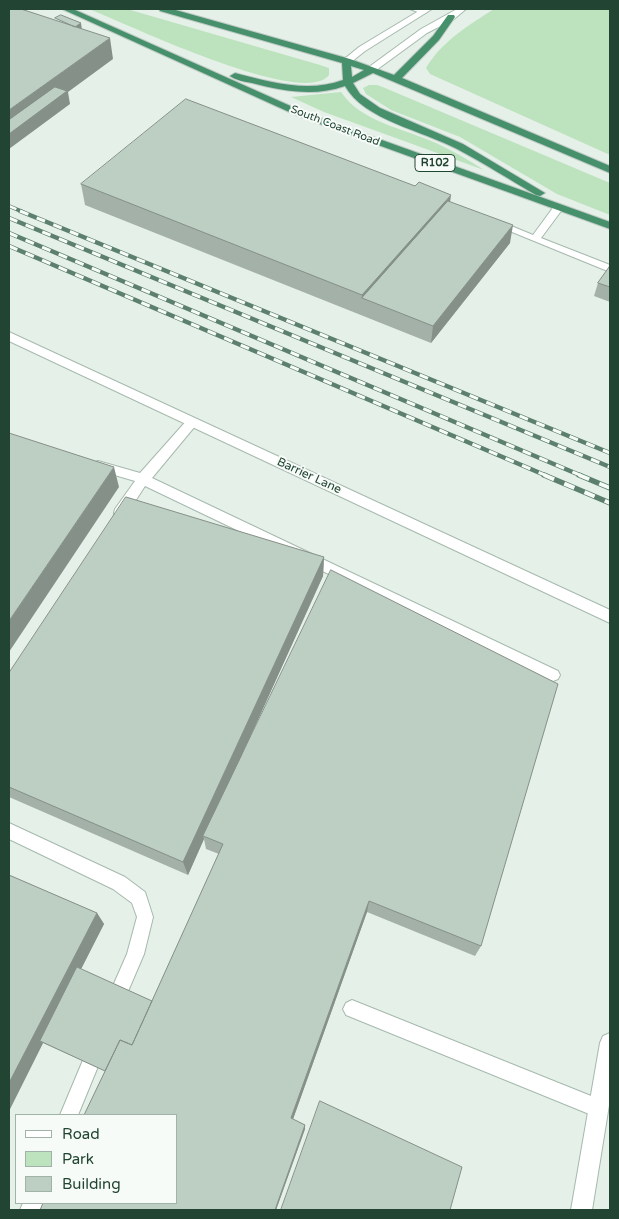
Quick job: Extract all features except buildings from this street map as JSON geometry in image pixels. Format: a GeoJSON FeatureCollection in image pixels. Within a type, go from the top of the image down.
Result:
{"type":"FeatureCollection","features":[{"type":"Feature","properties":{"kind":"highway","name":"South Coast Road"},"geometry":{"type":"LineString","coordinates":[[66,9],[301,114],[610,226]]}},
{"type":"Feature","properties":{"kind":"highway"},"geometry":{"type":"LineString","coordinates":[[163,9],[372,69],[610,170]]}},
{"type":"Feature","properties":{"kind":"highway"},"geometry":{"type":"LineString","coordinates":[[396,78],[423,52],[451,17]]}},
{"type":"Feature","properties":{"kind":"highway"},"geometry":{"type":"LineString","coordinates":[[347,61],[345,71],[348,83],[358,96],[373,108],[457,145],[564,209]]}},
{"type":"Feature","properties":{"kind":"highway"},"geometry":{"type":"LineString","coordinates":[[194,65],[287,89],[321,88],[348,83],[372,69]]}},
{"type":"Feature","properties":{"kind":"street"},"geometry":{"type":"LineString","coordinates":[[372,69],[424,31],[462,9]]}},
{"type":"Feature","properties":{"kind":"street"},"geometry":{"type":"LineString","coordinates":[[347,61],[422,10]]}},
{"type":"Feature","properties":{"kind":"street","name":"Barrier Lane"},"geometry":{"type":"LineString","coordinates":[[9,336],[610,617]]}},
{"type":"Feature","properties":{"kind":"street"},"geometry":{"type":"LineString","coordinates":[[581,1210],[610,1043]]}},
{"type":"Feature","properties":{"kind":"lane"},"geometry":{"type":"LineString","coordinates":[[536,238],[564,209]]}},
{"type":"Feature","properties":{"kind":"lane"},"geometry":{"type":"LineString","coordinates":[[490,221],[610,269]]}},
{"type":"Feature","properties":{"kind":"lane"},"geometry":{"type":"LineString","coordinates":[[115,520],[143,479],[192,422]]}},
{"type":"Feature","properties":{"kind":"lane"},"geometry":{"type":"LineString","coordinates":[[90,463],[143,479],[553,675]]}},
{"type":"Feature","properties":{"kind":"lane"},"geometry":{"type":"LineString","coordinates":[[9,831],[119,883],[139,898],[145,917],[135,954],[109,1017]]}},
{"type":"Feature","properties":{"kind":"lane"},"geometry":{"type":"LineString","coordinates":[[352,1009],[599,1109]]}},
{"type":"Feature","properties":{"kind":"lane"},"geometry":{"type":"LineString","coordinates":[[69,1114],[102,1035]]}},
{"type":"Feature","properties":{"kind":"green space"},"geometry":{"type":"Polygon","coordinates":[[[89,9],[127,9],[320,65],[329,68],[329,75],[313,82],[286,81],[252,73],[174,45],[89,9]]]}},
{"type":"Feature","properties":{"kind":"green space"},"geometry":{"type":"Polygon","coordinates":[[[494,9],[610,9],[610,155],[430,74],[426,68],[439,50],[456,35],[494,9]]]}},
{"type":"Feature","properties":{"kind":"green space"},"geometry":{"type":"Polygon","coordinates":[[[369,85],[385,88],[610,183],[610,215],[557,194],[460,137],[391,110],[366,94],[363,88],[369,85]]]}},
{"type":"Feature","properties":{"kind":"green space"},"geometry":{"type":"Polygon","coordinates":[[[341,92],[360,111],[372,118],[436,143],[484,170],[324,112],[291,97],[341,92]]]}},
{"type":"Feature","properties":{"kind":"railway"},"geometry":{"type":"LineString","coordinates":[[9,206],[23,212]]}},
{"type":"Feature","properties":{"kind":"railway"},"geometry":{"type":"LineString","coordinates":[[20,211],[610,453]]}},
{"type":"Feature","properties":{"kind":"railway"},"geometry":{"type":"LineString","coordinates":[[9,218],[610,467]]}},
{"type":"Feature","properties":{"kind":"railway"},"geometry":{"type":"LineString","coordinates":[[9,233],[582,476]]}},
{"type":"Feature","properties":{"kind":"railway"},"geometry":{"type":"LineString","coordinates":[[9,246],[547,476]]}},
{"type":"Feature","properties":{"kind":"railway"},"geometry":{"type":"LineString","coordinates":[[544,475],[610,503]]}},
{"type":"Feature","properties":{"kind":"railway"},"geometry":{"type":"LineString","coordinates":[[579,475],[610,488]]}}]}
